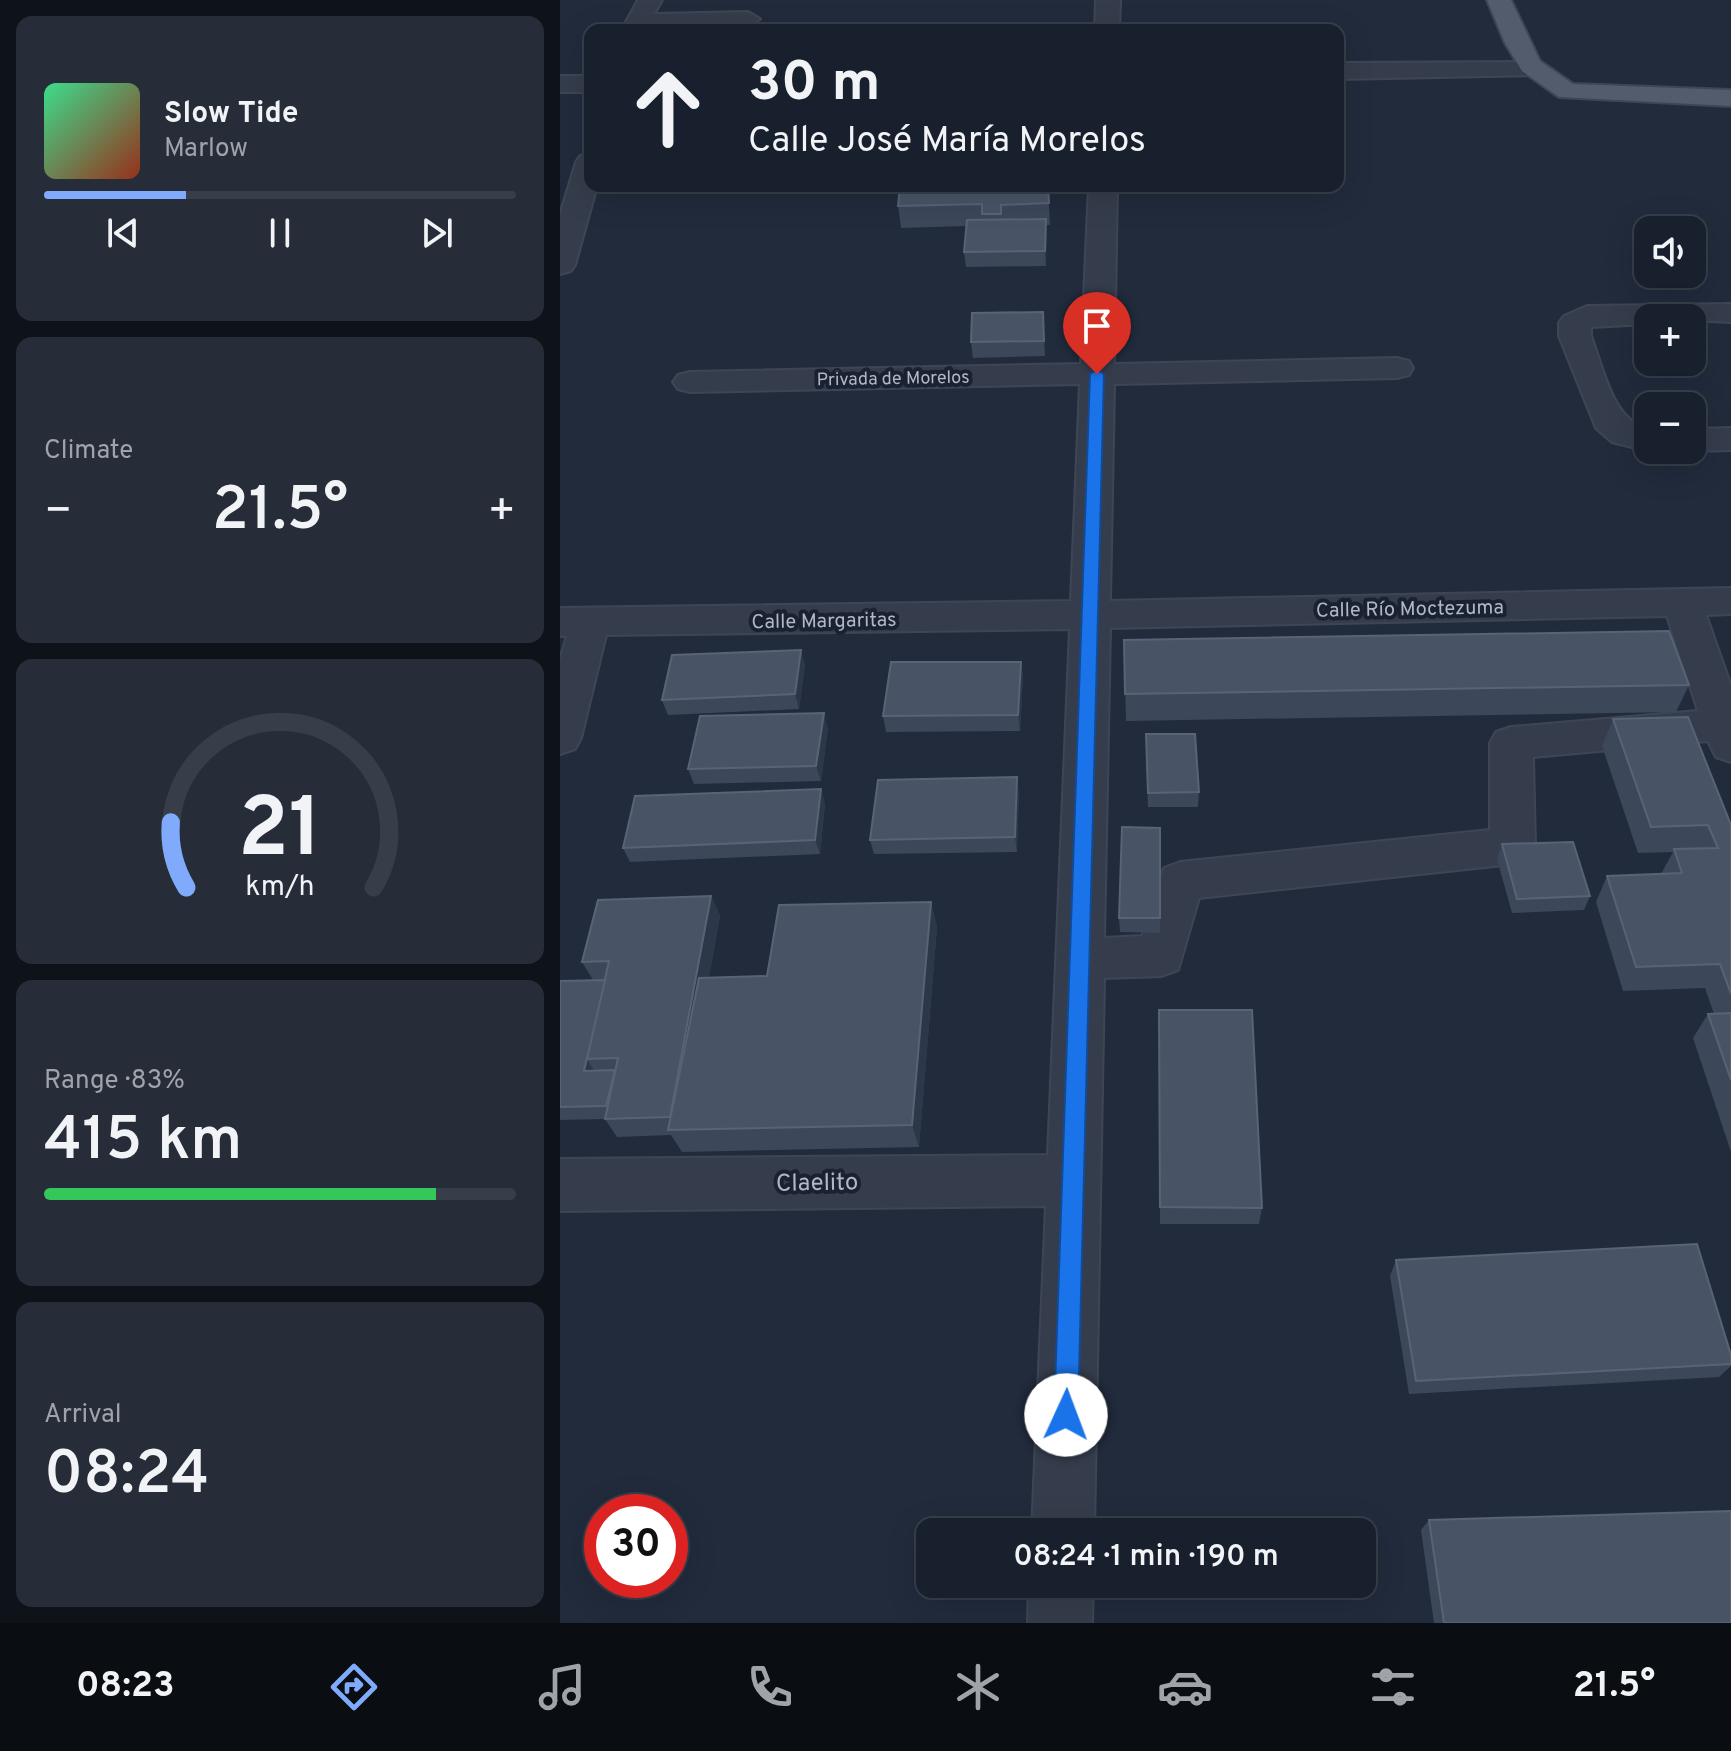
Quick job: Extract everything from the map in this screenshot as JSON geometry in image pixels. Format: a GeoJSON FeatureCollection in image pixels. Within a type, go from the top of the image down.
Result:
{"type":"FeatureCollection","features":[{"type":"Feature","properties":{"kind":"main road"},"geometry":{"type":"LineString","coordinates":[[1499,0],[1531,70],[1544,82],[1568,92],[1731,98]]}},
{"type":"Feature","properties":{"kind":"street"},"geometry":{"type":"LineString","coordinates":[[1107,24],[1108,0]]}},
{"type":"Feature","properties":{"kind":"street"},"geometry":{"type":"LineString","coordinates":[[648,4],[638,22],[748,19]]}},
{"type":"Feature","properties":{"kind":"street"},"geometry":{"type":"LineString","coordinates":[[1344,71],[1531,70]]}},
{"type":"Feature","properties":{"kind":"street"},"geometry":{"type":"LineString","coordinates":[[560,84],[584,84]]}},
{"type":"Feature","properties":{"kind":"street"},"geometry":{"type":"LineString","coordinates":[[560,265],[584,183]]}},
{"type":"Feature","properties":{"kind":"street"},"geometry":{"type":"LineString","coordinates":[[1063,1518],[1103,192]]}},
{"type":"Feature","properties":{"kind":"street"},"geometry":{"type":"LineString","coordinates":[[1634,436],[1624,434],[1608,421],[1575,336],[1575,323],[1587,315],[1731,313]]}},
{"type":"Feature","properties":{"kind":"street","name":"Privada de Morelos"},"geometry":{"type":"LineString","coordinates":[[690,382],[1397,368]]}},
{"type":"Feature","properties":{"kind":"street"},"geometry":{"type":"LineString","coordinates":[[1706,440],[1731,439]]}},
{"type":"Feature","properties":{"kind":"street","name":"Calle Río Moctezuma"},"geometry":{"type":"LineString","coordinates":[[1089,615],[1731,601]]}},
{"type":"Feature","properties":{"kind":"street"},"geometry":{"type":"LineString","coordinates":[[1079,959],[1161,956],[1180,881],[1513,846],[1511,743],[1727,735],[1682,602]]}},
{"type":"Feature","properties":{"kind":"street","name":"Calle Margaritas"},"geometry":{"type":"LineString","coordinates":[[575,622],[1089,615]]}},
{"type":"Feature","properties":{"kind":"street"},"geometry":{"type":"LineString","coordinates":[[560,738],[575,622]]}},
{"type":"Feature","properties":{"kind":"street","name":"Claelito"},"geometry":{"type":"LineString","coordinates":[[560,1185],[1073,1180]]}},
{"type":"Feature","properties":{"kind":"street"},"geometry":{"type":"LineString","coordinates":[[1060,1623],[1061,1598]]}},
{"type":"Feature","properties":{"kind":"building"},"geometry":{"type":"Polygon","coordinates":[[[899,192],[1048,192],[1049,203],[1001,205],[1001,214],[982,214],[982,204],[898,206],[899,192]]]}},
{"type":"Feature","properties":{"kind":"building"},"geometry":{"type":"Polygon","coordinates":[[[1046,219],[1045,251],[964,252],[967,220],[1046,219]]]}},
{"type":"Feature","properties":{"kind":"building"},"geometry":{"type":"Polygon","coordinates":[[[1043,312],[1044,341],[971,342],[972,313],[1043,312]]]}},
{"type":"Feature","properties":{"kind":"building"},"geometry":{"type":"Polygon","coordinates":[[[1669,631],[1689,685],[1125,694],[1124,640],[1669,631]]]}},
{"type":"Feature","properties":{"kind":"building"},"geometry":{"type":"Polygon","coordinates":[[[801,650],[795,694],[662,700],[672,655],[801,650]]]}},
{"type":"Feature","properties":{"kind":"building"},"geometry":{"type":"Polygon","coordinates":[[[891,662],[1021,662],[1018,715],[883,716],[891,662]]]}},
{"type":"Feature","properties":{"kind":"building"},"geometry":{"type":"Polygon","coordinates":[[[824,713],[816,766],[688,769],[700,716],[824,713]]]}},
{"type":"Feature","properties":{"kind":"building"},"geometry":{"type":"Polygon","coordinates":[[[1688,717],[1731,825],[1731,994],[1720,964],[1636,967],[1607,876],[1682,873],[1674,849],[1718,848],[1708,825],[1651,827],[1613,719],[1688,717]]]}},
{"type":"Feature","properties":{"kind":"building"},"geometry":{"type":"Polygon","coordinates":[[[1146,734],[1195,734],[1199,792],[1148,793],[1146,734]]]}},
{"type":"Feature","properties":{"kind":"building"},"geometry":{"type":"Polygon","coordinates":[[[1017,777],[1015,837],[870,840],[878,780],[1017,777]]]}},
{"type":"Feature","properties":{"kind":"building"},"geometry":{"type":"Polygon","coordinates":[[[821,789],[815,840],[623,848],[635,796],[821,789]]]}},
{"type":"Feature","properties":{"kind":"building"},"geometry":{"type":"Polygon","coordinates":[[[1122,827],[1160,828],[1160,918],[1119,918],[1122,827]]]}},
{"type":"Feature","properties":{"kind":"building"},"geometry":{"type":"Polygon","coordinates":[[[1573,842],[1590,896],[1517,899],[1502,844],[1573,842]]]}},
{"type":"Feature","properties":{"kind":"building"},"geometry":{"type":"Polygon","coordinates":[[[711,896],[670,1117],[605,1119],[618,1058],[587,1059],[609,961],[582,962],[598,900],[711,896]]]}},
{"type":"Feature","properties":{"kind":"building"},"geometry":{"type":"Polygon","coordinates":[[[931,902],[912,1125],[668,1130],[699,978],[767,976],[779,905],[931,902]]]}},
{"type":"Feature","properties":{"kind":"building"},"geometry":{"type":"Polygon","coordinates":[[[605,980],[584,1071],[615,1070],[606,1106],[560,1107],[560,981],[605,980]]]}},
{"type":"Feature","properties":{"kind":"building"},"geometry":{"type":"Polygon","coordinates":[[[1159,1010],[1252,1010],[1262,1208],[1160,1207],[1159,1010]]]}},
{"type":"Feature","properties":{"kind":"building"},"geometry":{"type":"Polygon","coordinates":[[[1731,1013],[1731,1080],[1708,1014],[1731,1013]]]}},
{"type":"Feature","properties":{"kind":"building"},"geometry":{"type":"Polygon","coordinates":[[[1697,1244],[1731,1355],[1731,1364],[1416,1381],[1396,1260],[1697,1244]]]}},
{"type":"Feature","properties":{"kind":"building"},"geometry":{"type":"Polygon","coordinates":[[[1731,1511],[1731,1623],[1444,1623],[1429,1520],[1731,1511]]]}},
{"type":"Feature","properties":{"kind":"route"},"geometry":{"type":"LineString","coordinates":[[1066,1415],[1097,374]]}}]}
